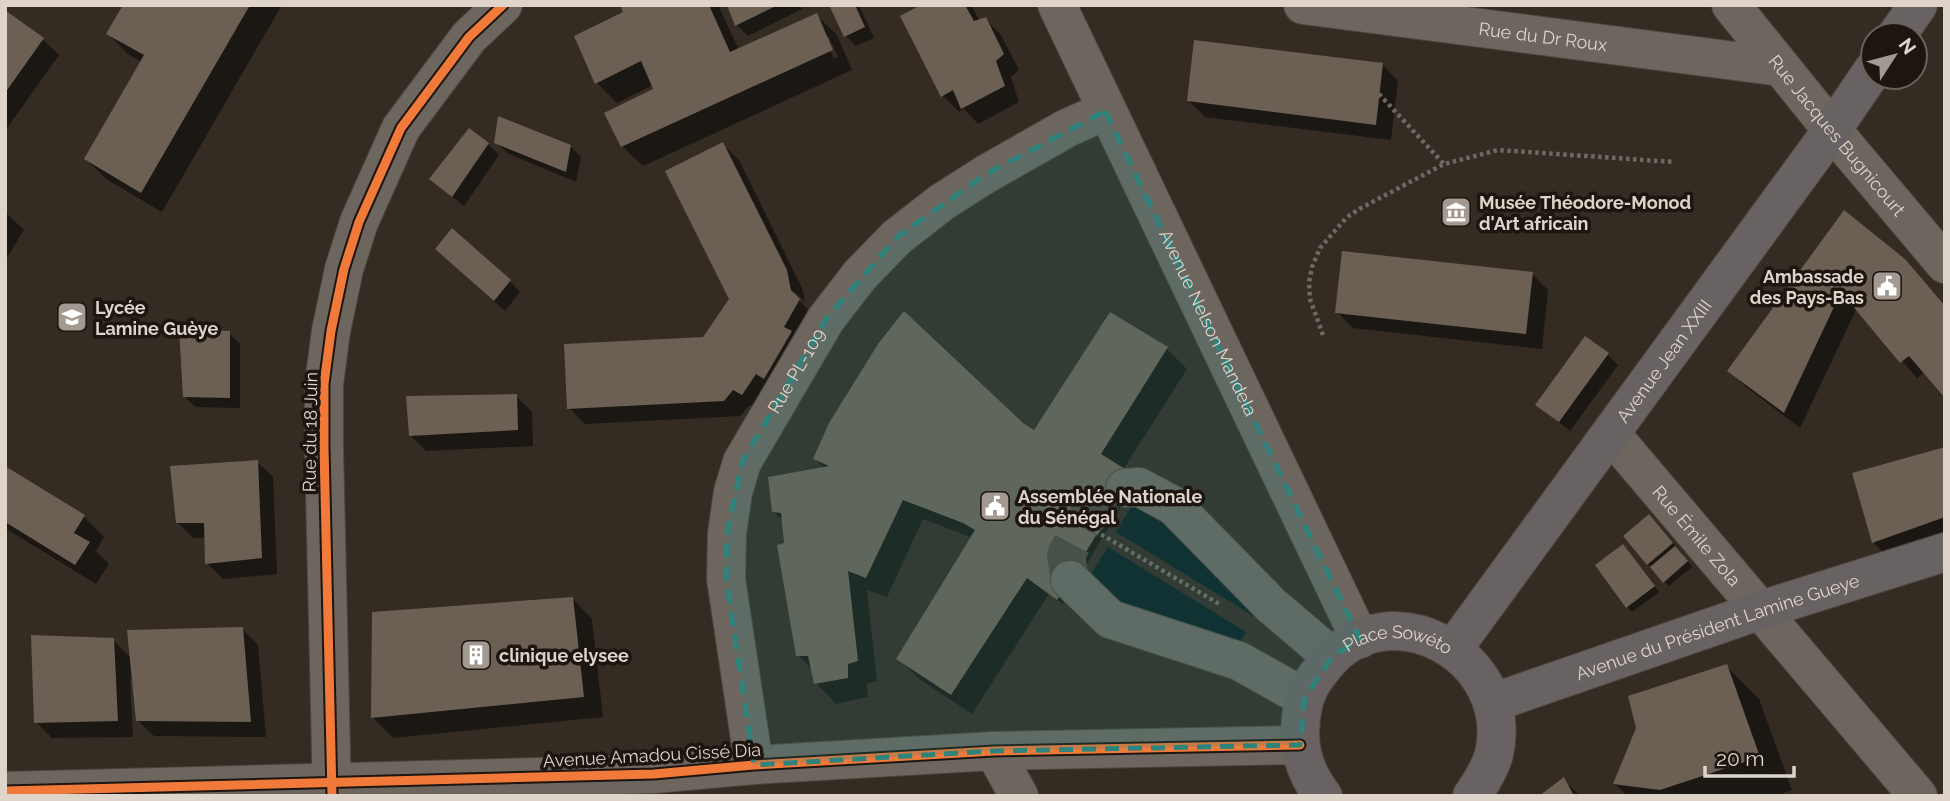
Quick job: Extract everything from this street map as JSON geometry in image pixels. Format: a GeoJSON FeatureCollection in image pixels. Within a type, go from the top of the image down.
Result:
{"type":"FeatureCollection","features":[{"type":"Feature","properties":{"kind":"main road"},"geometry":{"type":"LineString","coordinates":[[1907,21],[1918,5]]}},
{"type":"Feature","properties":{"kind":"main road","name":"Avenue Jean XXIII"},"geometry":{"type":"LineString","coordinates":[[1453,649],[1859,90]]}},
{"type":"Feature","properties":{"kind":"main road","name":"Avenue du Président Lamine Gueye"},"geometry":{"type":"LineString","coordinates":[[1492,703],[1761,610],[1945,552]]}},
{"type":"Feature","properties":{"kind":"main road","name":"Place Sowéto"},"geometry":{"type":"LineString","coordinates":[[1323,796],[1308,771],[1300,745],[1299,726],[1304,698],[1312,681],[1346,648],[1387,632],[1414,633],[1441,642],[1453,649],[1477,673],[1492,703],[1496,729],[1494,754],[1485,778],[1472,796]]}},
{"type":"Feature","properties":{"kind":"street","name":"Rue du 18 Juin"},"geometry":{"type":"LineString","coordinates":[[331,789],[324,384],[331,331],[344,270],[359,222],[401,128],[469,37],[503,5]]}},
{"type":"Feature","properties":{"kind":"street","name":"Avenue Nelson Mandela"},"geometry":{"type":"LineString","coordinates":[[1057,5],[1346,648]]}},
{"type":"Feature","properties":{"kind":"street","name":"Rue du Dr Roux"},"geometry":{"type":"LineString","coordinates":[[1303,5],[1781,67]]}},
{"type":"Feature","properties":{"kind":"street","name":"Rue Jacques Bugnicourt"},"geometry":{"type":"LineString","coordinates":[[1731,5],[1945,264]]}},
{"type":"Feature","properties":{"kind":"street","name":"Rue PL-109"},"geometry":{"type":"LineString","coordinates":[[754,765],[726,579],[727,533],[733,492],[742,462],[826,318],[860,275],[897,237],[942,202],[986,174],[1067,128],[1105,111]]}},
{"type":"Feature","properties":{"kind":"street","name":"Rue Émile Zola"},"geometry":{"type":"LineString","coordinates":[[1611,434],[1918,796]]}},
{"type":"Feature","properties":{"kind":"street"},"geometry":{"type":"LineString","coordinates":[[1125,488],[1139,487],[1174,506],[1271,605],[1346,648]]}},
{"type":"Feature","properties":{"kind":"street"},"geometry":{"type":"LineString","coordinates":[[1070,580],[1110,619],[1240,662],[1304,698]]}},
{"type":"Feature","properties":{"kind":"street","name":"Avenue Amadou Cissé Dia"},"geometry":{"type":"LineString","coordinates":[[5,791],[660,785],[754,765],[994,751],[1300,745]]}},
{"type":"Feature","properties":{"kind":"street"},"geometry":{"type":"LineString","coordinates":[[994,751],[1019,796]]}},
{"type":"Feature","properties":{"kind":"path"},"geometry":{"type":"LineString","coordinates":[[1379,94],[1444,164]]}},
{"type":"Feature","properties":{"kind":"path"},"geometry":{"type":"LineString","coordinates":[[1323,335],[1310,299],[1309,282],[1320,248],[1347,217],[1444,164],[1498,150],[1674,162]]}},
{"type":"Feature","properties":{"kind":"path"},"geometry":{"type":"LineString","coordinates":[[1065,513],[1223,607]]}},
{"type":"Feature","properties":{"kind":"highlighted area"},"geometry":{"type":"Polygon","coordinates":[[[1105,111],[1360,639],[1332,657],[1305,698],[1300,745],[994,751],[754,765],[726,579],[727,533],[742,462],[826,319],[897,237],[986,174],[1105,111]]]}},
{"type":"Feature","properties":{"kind":"water"},"geometry":{"type":"Polygon","coordinates":[[[1134,502],[1154,506],[1261,606],[1255,617],[1116,532],[1134,502]]]}},
{"type":"Feature","properties":{"kind":"water"},"geometry":{"type":"Polygon","coordinates":[[[1108,547],[1246,632],[1236,648],[1125,612],[1088,579],[1108,547]]]}},
{"type":"Feature","properties":{"kind":"building"},"geometry":{"type":"Polygon","coordinates":[[[123,5],[250,5],[141,193],[84,159],[144,55],[106,34],[123,5]]]}},
{"type":"Feature","properties":{"kind":"building"},"geometry":{"type":"Polygon","coordinates":[[[620,5],[709,5],[730,52],[817,13],[833,50],[621,147],[604,113],[653,89],[641,61],[595,84],[574,36],[623,12],[620,5]]]}},
{"type":"Feature","properties":{"kind":"building"},"geometry":{"type":"Polygon","coordinates":[[[727,5],[778,5],[735,26],[727,5]]]}},
{"type":"Feature","properties":{"kind":"building"},"geometry":{"type":"Polygon","coordinates":[[[829,5],[855,5],[865,27],[844,37],[829,5]]]}},
{"type":"Feature","properties":{"kind":"building"},"geometry":{"type":"Polygon","coordinates":[[[921,5],[965,5],[974,21],[986,17],[1004,54],[996,61],[1005,86],[961,109],[953,90],[941,97],[900,16],[921,5]]]}},
{"type":"Feature","properties":{"kind":"building"},"geometry":{"type":"Polygon","coordinates":[[[5,10],[44,38],[5,93],[5,10]]]}},
{"type":"Feature","properties":{"kind":"building"},"geometry":{"type":"Polygon","coordinates":[[[1194,40],[1383,63],[1376,125],[1187,101],[1194,40]]]}},
{"type":"Feature","properties":{"kind":"building"},"geometry":{"type":"Polygon","coordinates":[[[498,116],[571,145],[566,172],[494,143],[498,116]]]}},
{"type":"Feature","properties":{"kind":"building"},"geometry":{"type":"Polygon","coordinates":[[[469,128],[489,143],[452,197],[429,179],[469,128]]]}},
{"type":"Feature","properties":{"kind":"building"},"geometry":{"type":"Polygon","coordinates":[[[723,142],[787,270],[791,290],[800,299],[784,327],[792,331],[764,379],[756,374],[742,395],[733,390],[724,401],[567,409],[564,344],[703,337],[729,299],[665,171],[723,142]]]}},
{"type":"Feature","properties":{"kind":"building"},"geometry":{"type":"Polygon","coordinates":[[[1844,210],[1905,259],[1945,306],[1945,398],[1909,356],[1900,363],[1841,292],[1784,413],[1727,371],[1844,210]]]}},
{"type":"Feature","properties":{"kind":"building"},"geometry":{"type":"Polygon","coordinates":[[[452,228],[511,280],[494,301],[435,249],[452,228]]]}},
{"type":"Feature","properties":{"kind":"building"},"geometry":{"type":"Polygon","coordinates":[[[1342,251],[1533,272],[1526,334],[1335,313],[1342,251]]]}},
{"type":"Feature","properties":{"kind":"building","name":"Assemblée Nationale du Sénégal"},"geometry":{"type":"Polygon","coordinates":[[[904,311],[1023,423],[1034,430],[1110,312],[1168,347],[1101,454],[1133,474],[1057,600],[1027,578],[951,695],[896,659],[975,530],[903,500],[866,578],[848,571],[858,661],[848,664],[848,678],[814,684],[808,656],[796,656],[777,545],[784,543],[781,513],[772,512],[768,477],[829,466],[813,459],[829,423],[878,344],[904,311]]]}},
{"type":"Feature","properties":{"kind":"building"},"geometry":{"type":"Polygon","coordinates":[[[179,328],[230,331],[230,398],[183,397],[179,328]]]}},
{"type":"Feature","properties":{"kind":"building"},"geometry":{"type":"Polygon","coordinates":[[[1585,336],[1609,353],[1559,422],[1535,405],[1585,336]]]}},
{"type":"Feature","properties":{"kind":"building"},"geometry":{"type":"Polygon","coordinates":[[[517,394],[518,430],[409,436],[406,396],[517,394]]]}},
{"type":"Feature","properties":{"kind":"building"},"geometry":{"type":"Polygon","coordinates":[[[1945,447],[1945,517],[1872,543],[1852,473],[1945,447]]]}},
{"type":"Feature","properties":{"kind":"building"},"geometry":{"type":"Polygon","coordinates":[[[258,460],[262,558],[205,564],[204,523],[176,523],[170,466],[258,460]]]}},
{"type":"Feature","properties":{"kind":"building"},"geometry":{"type":"Polygon","coordinates":[[[5,466],[85,515],[74,533],[90,542],[75,565],[5,522],[5,466]]]}},
{"type":"Feature","properties":{"kind":"building"},"geometry":{"type":"Polygon","coordinates":[[[1649,514],[1673,543],[1647,565],[1623,536],[1649,514]]]}},
{"type":"Feature","properties":{"kind":"building"},"geometry":{"type":"Polygon","coordinates":[[[1623,544],[1655,586],[1626,608],[1595,565],[1623,544]]]}},
{"type":"Feature","properties":{"kind":"building"},"geometry":{"type":"Polygon","coordinates":[[[1675,546],[1688,561],[1663,583],[1650,567],[1675,546]]]}},
{"type":"Feature","properties":{"kind":"building","name":"clinique elysee"},"geometry":{"type":"Polygon","coordinates":[[[573,597],[584,697],[371,718],[372,612],[573,597]]]}},
{"type":"Feature","properties":{"kind":"building"},"geometry":{"type":"Polygon","coordinates":[[[243,627],[251,722],[136,721],[127,630],[243,627]]]}},
{"type":"Feature","properties":{"kind":"building"},"geometry":{"type":"Polygon","coordinates":[[[31,635],[114,638],[118,721],[34,723],[31,635]]]}},
{"type":"Feature","properties":{"kind":"building"},"geometry":{"type":"Polygon","coordinates":[[[1727,664],[1760,757],[1660,790],[1613,784],[1636,728],[1628,696],[1727,664]]]}},
{"type":"Feature","properties":{"kind":"building"},"geometry":{"type":"Polygon","coordinates":[[[1564,777],[1574,796],[1539,796],[1564,777]]]}},
{"type":"Feature","properties":{"kind":"tunnel"},"geometry":{"type":"LineString","coordinates":[[1070,580],[1066,555],[1083,523],[1111,488],[1125,488]]}},
{"type":"Feature","properties":{"kind":"cycle path"},"geometry":{"type":"LineString","coordinates":[[332,796],[324,384],[331,331],[344,269],[359,222],[401,128],[469,37],[503,5]]}},
{"type":"Feature","properties":{"kind":"cycle path"},"geometry":{"type":"LineString","coordinates":[[5,791],[654,774],[754,765],[994,751],[1300,745]]}},
{"type":"Feature","properties":{"kind":"place","name":"Musée Théodore-Monod d'Art africain"},"geometry":{"type":"Point","coordinates":[1456,212]}},
{"type":"Feature","properties":{"kind":"place","name":"Ambassade des Pays-Bas"},"geometry":{"type":"Point","coordinates":[1887,286]}},
{"type":"Feature","properties":{"kind":"place","name":"Lycée Lamine Guèye"},"geometry":{"type":"Point","coordinates":[72,317]}},
{"type":"Feature","properties":{"kind":"place","name":"Assemblée Nationale du Sénégal"},"geometry":{"type":"Point","coordinates":[995,506]}},
{"type":"Feature","properties":{"kind":"place","name":"clinique elysee"},"geometry":{"type":"Point","coordinates":[476,655]}}]}
